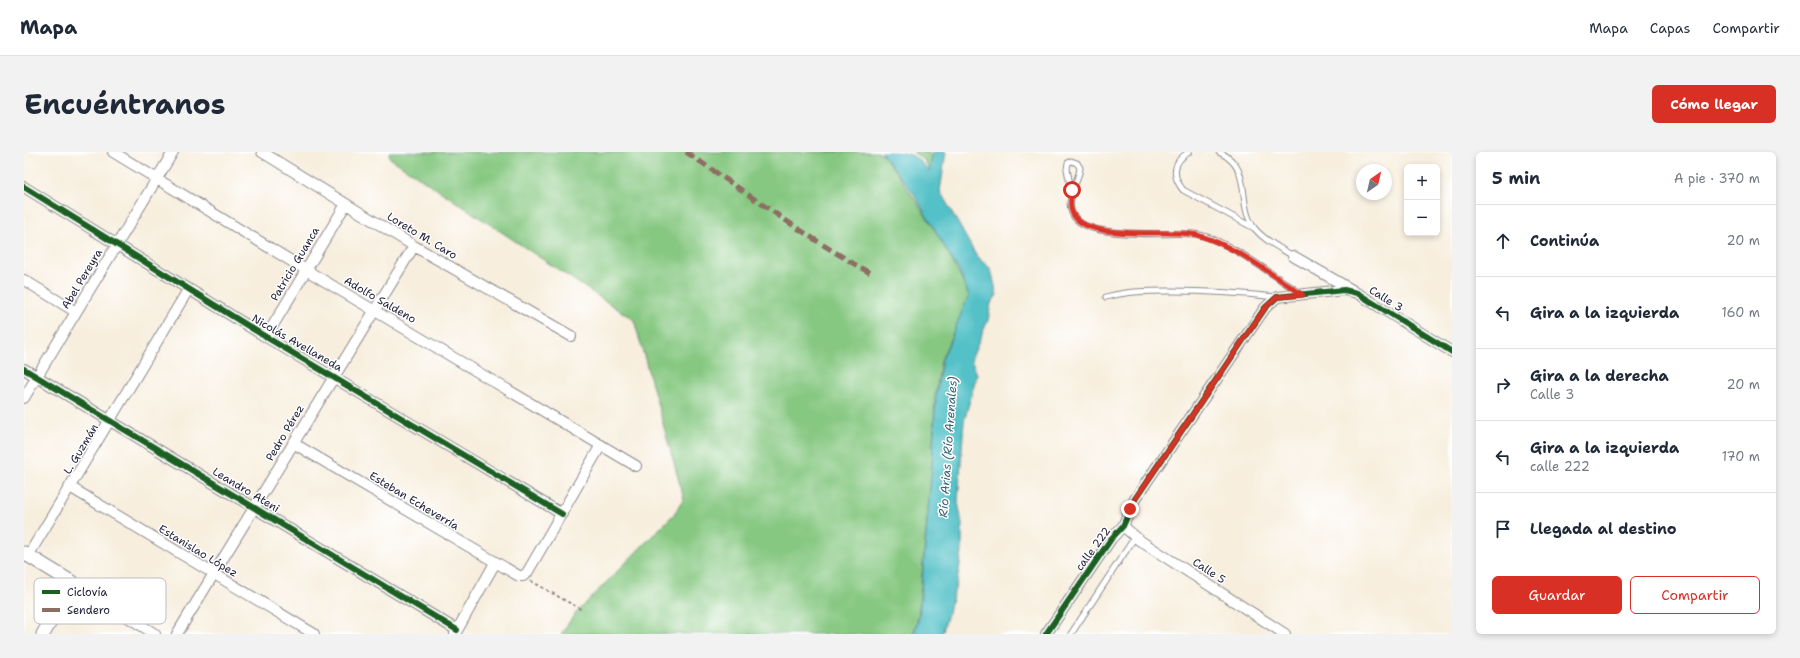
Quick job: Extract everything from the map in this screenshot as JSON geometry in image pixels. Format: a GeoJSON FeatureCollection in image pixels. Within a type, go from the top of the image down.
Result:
{"type":"FeatureCollection","features":[{"type":"Feature","properties":{"kind":"street","name":"Adolfo Saldeno"},"geometry":{"type":"LineString","coordinates":[[113,152],[306,270],[376,310],[636,466]]}},
{"type":"Feature","properties":{"kind":"street","name":"Abel Pereyra"},"geometry":{"type":"LineString","coordinates":[[24,398],[173,152]]}},
{"type":"Feature","properties":{"kind":"street","name":"Loreto M. Caro"},"geometry":{"type":"LineString","coordinates":[[262,152],[414,246],[571,336]]}},
{"type":"Feature","properties":{"kind":"street","name":"Nicolás Avellaneda"},"geometry":{"type":"LineString","coordinates":[[24,187],[188,290],[334,376],[562,514]]}},
{"type":"Feature","properties":{"kind":"street","name":"Patricio Guanca"},"geometry":{"type":"LineString","coordinates":[[266,337],[346,204]]}},
{"type":"Feature","properties":{"kind":"street","name":"Pedro Pérez"},"geometry":{"type":"LineString","coordinates":[[177,634],[414,246]]}},
{"type":"Feature","properties":{"kind":"street"},"geometry":{"type":"LineString","coordinates":[[1293,256],[1357,293]]}},
{"type":"Feature","properties":{"kind":"street"},"geometry":{"type":"LineString","coordinates":[[24,280],[76,312]]}},
{"type":"Feature","properties":{"kind":"street","name":"L. Guzmán"},"geometry":{"type":"LineString","coordinates":[[26,555],[70,486],[188,290]]}},
{"type":"Feature","properties":{"kind":"street","name":"Calle 3"},"geometry":{"type":"LineString","coordinates":[[1277,297],[1344,290],[1357,293],[1452,352]]}},
{"type":"Feature","properties":{"kind":"street","name":"calle 222"},"geometry":{"type":"LineString","coordinates":[[1046,634],[1111,539],[1123,526],[1139,492],[1265,308],[1277,297]]}},
{"type":"Feature","properties":{"kind":"street","name":"Leandro Ateni"},"geometry":{"type":"LineString","coordinates":[[24,369],[254,506],[456,632]]}},
{"type":"Feature","properties":{"kind":"street","name":"Esteban Echeverría"},"geometry":{"type":"LineString","coordinates":[[293,443],[495,563],[519,576],[523,576]]}},
{"type":"Feature","properties":{"kind":"street"},"geometry":{"type":"LineString","coordinates":[[523,576],[527,573],[601,445]]}},
{"type":"Feature","properties":{"kind":"street","name":"Estanislao López"},"geometry":{"type":"LineString","coordinates":[[70,486],[314,634]]}},
{"type":"Feature","properties":{"kind":"street","name":"Calle 5"},"geometry":{"type":"LineString","coordinates":[[1123,526],[1135,537],[1285,634]]}},
{"type":"Feature","properties":{"kind":"street"},"geometry":{"type":"LineString","coordinates":[[26,555],[64,578]]}},
{"type":"Feature","properties":{"kind":"street"},"geometry":{"type":"LineString","coordinates":[[456,632],[495,563]]}},
{"type":"Feature","properties":{"kind":"street"},"geometry":{"type":"LineString","coordinates":[[43,634],[49,624]]}},
{"type":"Feature","properties":{"kind":"street"},"geometry":{"type":"LineString","coordinates":[[139,624],[155,634]]}},
{"type":"Feature","properties":{"kind":"lane"},"geometry":{"type":"LineString","coordinates":[[1189,152],[1179,160],[1176,166],[1175,174],[1177,182],[1183,190],[1254,229],[1264,238],[1293,256]]}},
{"type":"Feature","properties":{"kind":"lane"},"geometry":{"type":"LineString","coordinates":[[1219,152],[1237,166],[1242,177],[1247,215],[1254,229]]}},
{"type":"Feature","properties":{"kind":"lane"},"geometry":{"type":"LineString","coordinates":[[1072,190],[1067,169],[1068,163],[1072,161],[1077,163],[1080,168],[1072,190],[1070,208],[1077,220],[1088,226],[1106,232],[1196,234],[1244,255],[1303,295]]}},
{"type":"Feature","properties":{"kind":"lane"},"geometry":{"type":"LineString","coordinates":[[1106,297],[1118,293],[1146,291],[1201,291],[1277,297]]}},
{"type":"Feature","properties":{"kind":"lane"},"geometry":{"type":"LineString","coordinates":[[1071,634],[1135,537]]}},
{"type":"Feature","properties":{"kind":"path"},"geometry":{"type":"LineString","coordinates":[[523,576],[582,610]]}},
{"type":"Feature","properties":{"kind":"green space"},"geometry":{"type":"Polygon","coordinates":[[[389,152],[878,152],[883,155],[907,188],[941,240],[969,296],[941,360],[935,398],[932,465],[918,617],[913,634],[561,634],[574,615],[674,514],[684,499],[634,320],[390,158],[389,152]]]}},
{"type":"Feature","properties":{"kind":"green space"},"geometry":{"type":"Polygon","coordinates":[[[913,152],[928,152],[932,156],[930,171],[924,160],[913,152]]]}},
{"type":"Feature","properties":{"kind":"water","name":"Río Arias (Río Arenales)"},"geometry":{"type":"Polygon","coordinates":[[[881,152],[910,154],[919,160],[929,172],[933,152],[946,152],[940,191],[977,257],[991,269],[997,295],[991,303],[988,320],[971,360],[977,374],[964,422],[958,502],[962,524],[962,552],[957,582],[942,634],[914,634],[919,617],[932,465],[936,397],[942,360],[969,295],[959,271],[914,194],[881,152]]]}},
{"type":"Feature","properties":{"kind":"marked path"},"geometry":{"type":"LineString","coordinates":[[686,152],[800,230],[870,273]]}},
{"type":"Feature","properties":{"kind":"cycle path"},"geometry":{"type":"LineString","coordinates":[[24,187],[266,337],[562,514]]}},
{"type":"Feature","properties":{"kind":"cycle path"},"geometry":{"type":"LineString","coordinates":[[1046,634],[1111,539],[1123,526],[1135,499],[1265,308],[1277,297],[1344,290],[1357,293],[1452,352]]}},
{"type":"Feature","properties":{"kind":"cycle path"},"geometry":{"type":"LineString","coordinates":[[24,369],[457,630]]}},
{"type":"Feature","properties":{"kind":"route"},"geometry":{"type":"LineString","coordinates":[[1072,190],[1070,208],[1077,220],[1088,226],[1106,232],[1196,234],[1244,255],[1303,295],[1277,297],[1265,308],[1135,499],[1130,509]]}}]}
